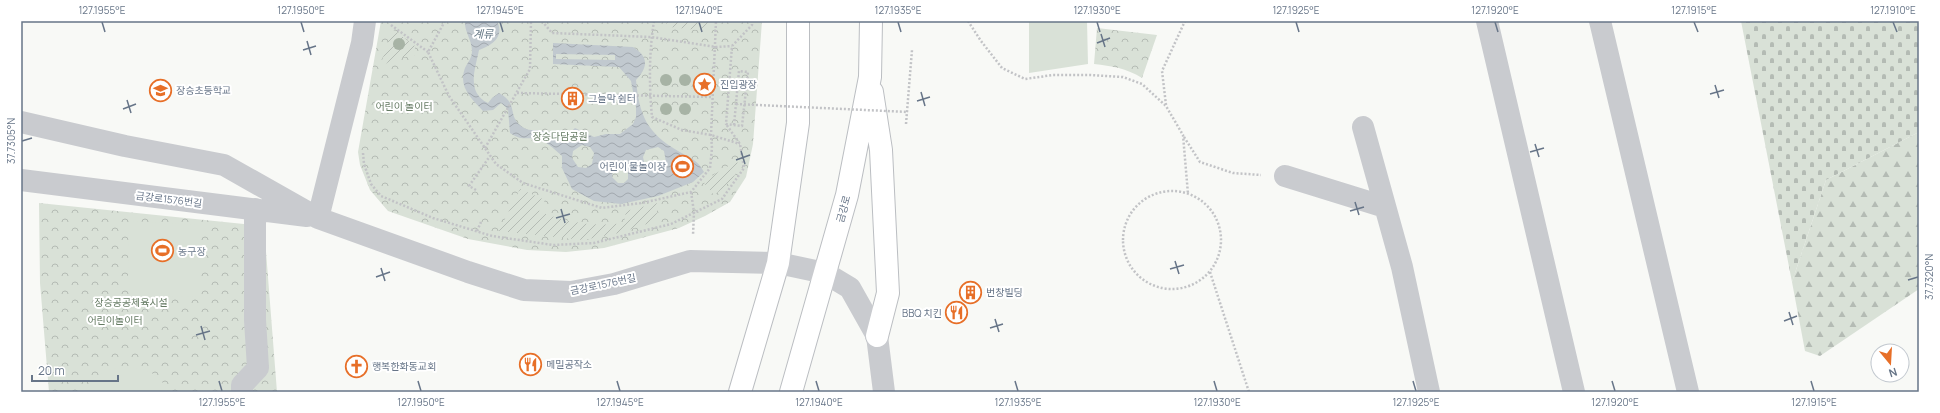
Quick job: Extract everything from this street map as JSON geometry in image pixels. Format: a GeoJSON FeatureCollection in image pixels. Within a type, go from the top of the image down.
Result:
{"type":"FeatureCollection","features":[{"type":"Feature","properties":{"kind":"main road"},"geometry":{"type":"LineString","coordinates":[[740,392],[778,263],[798,123],[798,21]]}},
{"type":"Feature","properties":{"kind":"main road","name":"금강로"},"geometry":{"type":"LineString","coordinates":[[790,392],[847,195],[870,77],[871,21]]}},
{"type":"Feature","properties":{"kind":"main road"},"geometry":{"type":"LineString","coordinates":[[870,77],[882,150],[888,293],[877,336]]}},
{"type":"Feature","properties":{"kind":"street"},"geometry":{"type":"LineString","coordinates":[[21,122],[125,146],[224,166],[318,218],[362,43],[365,21]]}},
{"type":"Feature","properties":{"kind":"street"},"geometry":{"type":"LineString","coordinates":[[1487,21],[1574,392]]}},
{"type":"Feature","properties":{"kind":"street"},"geometry":{"type":"LineString","coordinates":[[1600,21],[1688,392]]}},
{"type":"Feature","properties":{"kind":"street"},"geometry":{"type":"LineString","coordinates":[[1363,127],[1402,267],[1429,392]]}},
{"type":"Feature","properties":{"kind":"street"},"geometry":{"type":"LineString","coordinates":[[1285,176],[1385,207]]}},
{"type":"Feature","properties":{"kind":"street","name":"금강로1576번길"},"geometry":{"type":"LineString","coordinates":[[21,180],[318,218],[468,272],[524,290],[571,292],[614,284],[690,262],[778,263],[825,273],[850,288],[877,336]]}},
{"type":"Feature","properties":{"kind":"street"},"geometry":{"type":"LineString","coordinates":[[242,392],[242,385],[258,368],[255,320],[255,209]]}},
{"type":"Feature","properties":{"kind":"street"},"geometry":{"type":"LineString","coordinates":[[877,336],[884,392]]}},
{"type":"Feature","properties":{"kind":"path"},"geometry":{"type":"LineString","coordinates":[[428,52],[445,21]]}},
{"type":"Feature","properties":{"kind":"path"},"geometry":{"type":"LineString","coordinates":[[485,148],[530,69],[531,21]]}},
{"type":"Feature","properties":{"kind":"path"},"geometry":{"type":"LineString","coordinates":[[542,21],[552,33],[651,37],[716,47],[732,46]]}},
{"type":"Feature","properties":{"kind":"path"},"geometry":{"type":"LineString","coordinates":[[654,21],[651,37],[650,94],[652,117],[682,130],[710,135],[740,144]]}},
{"type":"Feature","properties":{"kind":"path"},"geometry":{"type":"LineString","coordinates":[[388,22],[428,52],[449,96],[496,164],[523,183],[602,208],[642,203],[691,192],[710,168],[712,148],[710,135],[716,47],[716,21]]}},
{"type":"Feature","properties":{"kind":"path"},"geometry":{"type":"LineString","coordinates":[[362,148],[364,164],[369,177],[372,184],[381,196],[434,218],[492,236],[553,245],[594,243],[671,224],[722,199],[744,168],[740,144],[726,124],[732,46],[752,25],[752,21]]}},
{"type":"Feature","properties":{"kind":"path"},"geometry":{"type":"LineString","coordinates":[[968,21],[1002,68],[1025,79],[1053,75],[1123,77],[1142,84],[1166,106],[1200,162],[1233,174],[1285,176]]}},
{"type":"Feature","properties":{"kind":"path"},"geometry":{"type":"LineString","coordinates":[[1166,106],[1162,71],[1185,21]]}},
{"type":"Feature","properties":{"kind":"path"},"geometry":{"type":"LineString","coordinates":[[906,124],[912,50]]}},
{"type":"Feature","properties":{"kind":"path"},"geometry":{"type":"LineString","coordinates":[[726,124],[734,125],[742,126],[748,72],[739,71],[734,125]]}},
{"type":"Feature","properties":{"kind":"path"},"geometry":{"type":"LineString","coordinates":[[517,93],[650,94],[713,97]]}},
{"type":"Feature","properties":{"kind":"path"},"geometry":{"type":"LineString","coordinates":[[736,104],[908,112]]}},
{"type":"Feature","properties":{"kind":"path"},"geometry":{"type":"LineString","coordinates":[[1183,136],[1188,194]]}},
{"type":"Feature","properties":{"kind":"path"},"geometry":{"type":"LineString","coordinates":[[476,190],[469,186],[490,156]]}},
{"type":"Feature","properties":{"kind":"path"},"geometry":{"type":"LineString","coordinates":[[1171,191],[1188,194],[1203,202],[1214,213],[1220,228],[1221,243],[1218,258],[1210,272],[1198,283],[1183,288],[1168,290],[1152,286],[1139,278],[1128,266],[1123,249],[1122,232],[1128,216],[1139,203],[1154,194],[1171,191]]}},
{"type":"Feature","properties":{"kind":"path"},"geometry":{"type":"LineString","coordinates":[[690,262],[694,212],[691,192]]}},
{"type":"Feature","properties":{"kind":"path"},"geometry":{"type":"LineString","coordinates":[[477,232],[481,222]]}},
{"type":"Feature","properties":{"kind":"path"},"geometry":{"type":"LineString","coordinates":[[1210,272],[1249,392]]}},
{"type":"Feature","properties":{"kind":"green space","name":"장승다담공원"},"geometry":{"type":"Polygon","coordinates":[[[381,21],[762,21],[753,144],[746,177],[730,202],[679,228],[604,248],[566,252],[527,250],[468,239],[388,211],[370,190],[360,165],[358,152],[381,21]]]}},
{"type":"Feature","properties":{"kind":"green space"},"geometry":{"type":"Polygon","coordinates":[[[664,21],[710,21],[709,27],[697,30],[670,27],[664,21]]]}},
{"type":"Feature","properties":{"kind":"green space"},"geometry":{"type":"Polygon","coordinates":[[[1029,21],[1087,21],[1088,64],[1029,73],[1029,21]]]}},
{"type":"Feature","properties":{"kind":"green space"},"geometry":{"type":"Polygon","coordinates":[[[1741,21],[1919,21],[1919,132],[1826,180],[1792,282],[1741,21]]]}},
{"type":"Feature","properties":{"kind":"green space"},"geometry":{"type":"Polygon","coordinates":[[[1097,28],[1157,35],[1142,78],[1119,68],[1094,64],[1097,28]]]}},
{"type":"Feature","properties":{"kind":"green space"},"geometry":{"type":"Polygon","coordinates":[[[392,29],[415,46],[415,55],[394,59],[380,67],[392,29]]]}},
{"type":"Feature","properties":{"kind":"green space"},"geometry":{"type":"Polygon","coordinates":[[[1919,132],[1919,289],[1820,356],[1805,351],[1792,282],[1826,180],[1919,132]]]}},
{"type":"Feature","properties":{"kind":"green space"},"geometry":{"type":"Polygon","coordinates":[[[737,161],[738,166],[735,175],[716,194],[713,194],[704,183],[708,178],[737,161]]]}},
{"type":"Feature","properties":{"kind":"green space"},"geometry":{"type":"Polygon","coordinates":[[[520,189],[545,200],[539,211],[570,221],[591,224],[624,223],[626,211],[658,203],[656,221],[619,233],[583,240],[499,231],[520,189]]]}},
{"type":"Feature","properties":{"kind":"green space","name":"장승공공체육시설"},"geometry":{"type":"Polygon","coordinates":[[[39,203],[264,226],[277,392],[49,392],[40,283],[39,203]]]}},
{"type":"Feature","properties":{"kind":"green space","name":"농구장"},"geometry":{"type":"Polygon","coordinates":[[[129,221],[199,225],[199,296],[131,297],[128,277],[129,221]]]}},
{"type":"Feature","properties":{"kind":"green space"},"geometry":{"type":"Polygon","coordinates":[[[126,367],[146,370],[161,380],[168,392],[85,392],[92,381],[101,373],[112,369],[126,367]]]}},
{"type":"Feature","properties":{"kind":"water","name":"계류"},"geometry":{"type":"Polygon","coordinates":[[[465,21],[497,21],[499,27],[496,40],[479,50],[474,73],[474,87],[481,98],[488,103],[499,93],[509,101],[514,118],[521,126],[529,130],[547,132],[563,139],[575,128],[594,137],[606,134],[620,134],[633,124],[636,117],[636,107],[631,81],[619,67],[553,64],[553,43],[633,47],[642,55],[645,62],[643,71],[636,80],[639,103],[646,122],[667,144],[696,162],[704,172],[693,182],[658,196],[621,204],[594,201],[572,189],[562,168],[562,156],[543,141],[520,138],[510,133],[508,109],[501,103],[493,110],[483,111],[470,97],[464,87],[463,81],[465,68],[471,58],[472,53],[471,43],[465,21]],[[556,54],[556,59],[615,60],[615,55],[556,54]],[[582,145],[573,151],[572,158],[578,167],[586,168],[592,164],[594,153],[590,147],[582,145]],[[658,147],[646,150],[643,157],[645,166],[651,170],[659,170],[666,162],[664,151],[658,147]],[[618,166],[613,169],[612,177],[618,183],[624,183],[628,179],[628,170],[624,166],[618,166]]]}},
{"type":"Feature","properties":{"kind":"place","name":"진입광장"},"geometry":{"type":"Point","coordinates":[704,84]}},
{"type":"Feature","properties":{"kind":"place","name":"장승초등학교"},"geometry":{"type":"Point","coordinates":[160,90]}},
{"type":"Feature","properties":{"kind":"place","name":"그늘막 쉼터"},"geometry":{"type":"Point","coordinates":[573,98]}},
{"type":"Feature","properties":{"kind":"place","name":"어린이 물놀이장"},"geometry":{"type":"Point","coordinates":[682,166]}},
{"type":"Feature","properties":{"kind":"place","name":"농구장"},"geometry":{"type":"Point","coordinates":[163,251]}},
{"type":"Feature","properties":{"kind":"place","name":"번창빌딩"},"geometry":{"type":"Point","coordinates":[970,292]}},
{"type":"Feature","properties":{"kind":"place","name":"BBQ 치킨"},"geometry":{"type":"Point","coordinates":[957,313]}},
{"type":"Feature","properties":{"kind":"place","name":"메밀공작소"},"geometry":{"type":"Point","coordinates":[530,364]}},
{"type":"Feature","properties":{"kind":"place","name":"행복한화동교회"},"geometry":{"type":"Point","coordinates":[356,366]}},
{"type":"Feature","properties":{"kind":"park label","name":"어린이 놀이터"},"geometry":{"type":"Point","coordinates":[404,106]}},
{"type":"Feature","properties":{"kind":"park label","name":"어린이놀이터"},"geometry":{"type":"Point","coordinates":[115,320]}}]}
